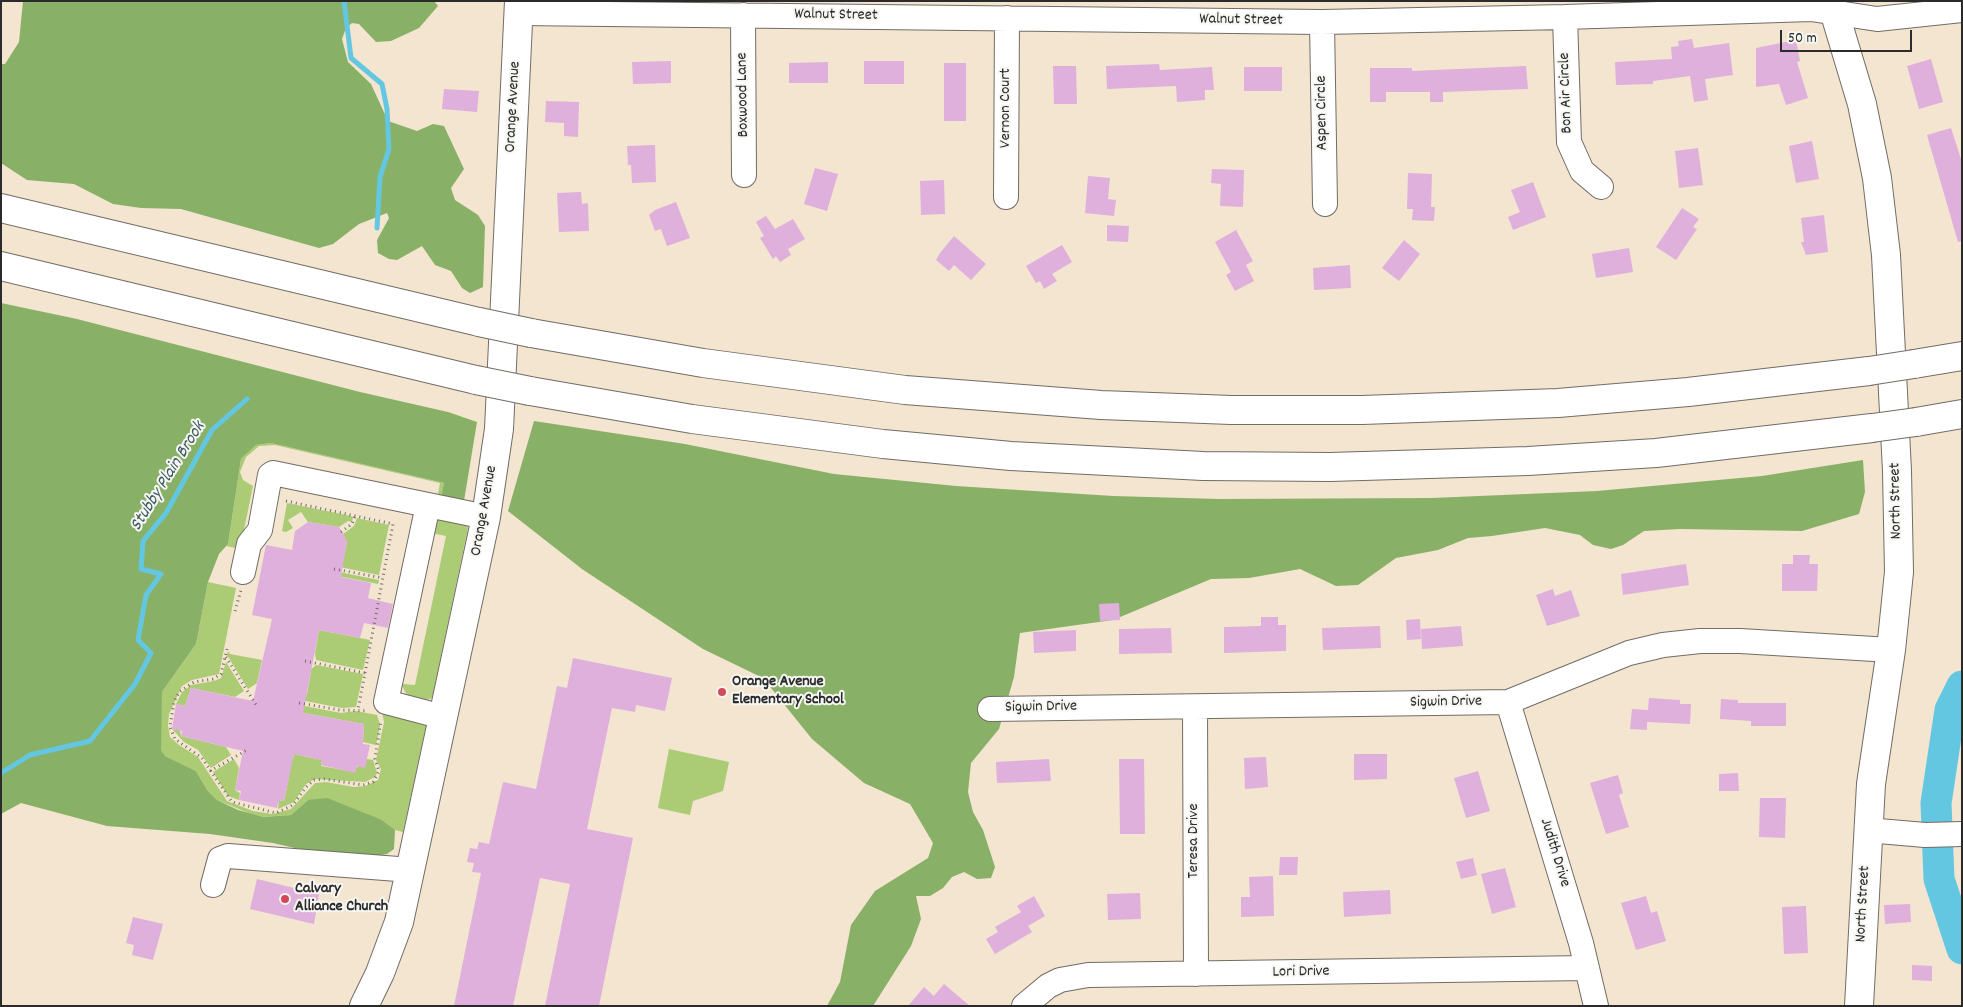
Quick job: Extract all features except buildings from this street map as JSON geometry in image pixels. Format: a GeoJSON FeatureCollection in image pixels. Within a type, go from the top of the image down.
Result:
{"type":"FeatureCollection","features":[{"type":"Feature","properties":{"kind":"main road","name":"Orange Avenue"},"geometry":{"type":"LineString","coordinates":[[364,1006],[390,947],[412,870],[486,517],[499,429],[518,7]]}},
{"type":"Feature","properties":{"kind":"main road","name":"North Street"},"geometry":{"type":"LineString","coordinates":[[1832,7],[1862,104],[1877,178],[1886,254],[1897,471],[1899,572],[1891,650],[1871,784],[1867,830],[1859,1006]]}},
{"type":"Feature","properties":{"kind":"main road"},"geometry":{"type":"LineString","coordinates":[[1,208],[478,322],[532,333],[702,363],[896,389],[1101,405],[1231,410],[1362,410],[1558,403],[1688,392],[1869,370],[1962,356]]}},
{"type":"Feature","properties":{"kind":"main road"},"geometry":{"type":"LineString","coordinates":[[1,266],[476,380],[692,419],[874,443],[1020,456],[1203,466],[1339,467],[1538,461],[1665,452],[1872,428],[1962,414]]}},
{"type":"Feature","properties":{"kind":"street","name":"Walnut Street"},"geometry":{"type":"LineString","coordinates":[[518,7],[743,15],[1322,22],[1565,18],[1832,7],[1877,19],[1962,10]]}},
{"type":"Feature","properties":{"kind":"street","name":"Boxwood Lane"},"geometry":{"type":"LineString","coordinates":[[743,15],[744,175]]}},
{"type":"Feature","properties":{"kind":"street","name":"Vernon Court"},"geometry":{"type":"LineString","coordinates":[[1006,197],[1007,18]]}},
{"type":"Feature","properties":{"kind":"street","name":"Bon Air Circle"},"geometry":{"type":"LineString","coordinates":[[1565,18],[1569,142],[1582,171],[1601,186]]}},
{"type":"Feature","properties":{"kind":"street","name":"Aspen Circle"},"geometry":{"type":"LineString","coordinates":[[1322,22],[1325,204]]}},
{"type":"Feature","properties":{"kind":"street"},"geometry":{"type":"LineString","coordinates":[[243,572],[249,544],[260,530],[270,475],[278,472],[486,517]]}},
{"type":"Feature","properties":{"kind":"street"},"geometry":{"type":"LineString","coordinates":[[428,505],[386,702],[443,717]]}},
{"type":"Feature","properties":{"kind":"street","name":"Sigwin Drive"},"geometry":{"type":"LineString","coordinates":[[990,709],[1508,702],[1629,653],[1663,645],[1700,641],[1740,641],[1891,650]]}},
{"type":"Feature","properties":{"kind":"street","name":"Judith Drive"},"geometry":{"type":"LineString","coordinates":[[1508,702],[1587,968],[1596,1006]]}},
{"type":"Feature","properties":{"kind":"street","name":"Teresa Drive"},"geometry":{"type":"LineString","coordinates":[[1195,707],[1196,974]]}},
{"type":"Feature","properties":{"kind":"street"},"geometry":{"type":"LineString","coordinates":[[1867,830],[1925,835],[1957,834]]}},
{"type":"Feature","properties":{"kind":"street"},"geometry":{"type":"LineString","coordinates":[[213,885],[220,859],[228,856],[412,870]]}},
{"type":"Feature","properties":{"kind":"street","name":"Lori Drive"},"geometry":{"type":"LineString","coordinates":[[1024,1006],[1048,986],[1075,977],[1587,968]]}},
{"type":"Feature","properties":{"kind":"path"},"geometry":{"type":"LineString","coordinates":[[266,497],[393,524],[358,710]]}},
{"type":"Feature","properties":{"kind":"path"},"geometry":{"type":"LineString","coordinates":[[341,532],[352,524],[355,516]]}},
{"type":"Feature","properties":{"kind":"path"},"geometry":{"type":"LineString","coordinates":[[334,569],[383,578]]}},
{"type":"Feature","properties":{"kind":"path"},"geometry":{"type":"LineString","coordinates":[[227,649],[221,674],[213,679],[194,682],[183,688],[176,698],[171,718],[171,734],[175,739],[195,751],[230,801],[276,813],[293,805],[314,780],[368,784],[377,777],[379,771],[375,759],[382,726],[379,714]]}},
{"type":"Feature","properties":{"kind":"path"},"geometry":{"type":"LineString","coordinates":[[226,656],[256,704]]}},
{"type":"Feature","properties":{"kind":"path"},"geometry":{"type":"LineString","coordinates":[[305,661],[365,673]]}},
{"type":"Feature","properties":{"kind":"path"},"geometry":{"type":"LineString","coordinates":[[299,703],[340,710],[372,712]]}},
{"type":"Feature","properties":{"kind":"path"},"geometry":{"type":"LineString","coordinates":[[210,771],[247,750]]}},
{"type":"Feature","properties":{"kind":"green space"},"geometry":{"type":"Polygon","coordinates":[[[23,1],[434,1],[438,6],[419,28],[391,41],[376,42],[359,24],[352,23],[346,28],[342,39],[348,62],[371,84],[388,121],[417,131],[433,124],[444,126],[464,169],[451,188],[455,200],[478,215],[485,226],[483,287],[470,293],[462,288],[451,271],[435,265],[422,246],[397,260],[389,259],[378,253],[377,240],[389,218],[387,213],[359,224],[333,244],[319,248],[181,209],[141,208],[113,204],[74,184],[27,180],[1,163],[1,64],[5,64],[19,42],[23,1]]]}},
{"type":"Feature","properties":{"kind":"green space"},"geometry":{"type":"Polygon","coordinates":[[[1,303],[77,319],[360,392],[448,412],[477,422],[464,501],[441,497],[444,483],[271,443],[256,445],[241,459],[228,544],[219,554],[208,582],[196,644],[162,692],[161,750],[165,756],[196,771],[207,790],[217,800],[238,810],[263,817],[291,815],[308,800],[327,798],[382,820],[395,830],[394,849],[387,854],[347,860],[273,843],[210,834],[107,826],[21,803],[1,814],[1,303]]]}},
{"type":"Feature","properties":{"kind":"green space"},"geometry":{"type":"Polygon","coordinates":[[[534,421],[685,444],[834,474],[956,486],[1113,496],[1219,499],[1432,498],[1597,491],[1762,476],[1863,460],[1865,492],[1859,514],[1802,531],[1680,529],[1644,531],[1623,545],[1611,549],[1593,545],[1580,535],[1545,528],[1468,538],[1438,550],[1396,558],[1358,585],[1336,586],[1300,569],[1249,578],[1211,579],[1113,620],[1020,633],[1014,677],[999,729],[971,763],[968,792],[973,812],[983,830],[995,867],[991,878],[977,879],[964,872],[952,877],[943,888],[930,896],[916,896],[921,919],[911,946],[873,1006],[827,1006],[840,982],[851,925],[875,891],[928,858],[933,843],[910,804],[864,783],[812,739],[763,678],[703,649],[582,569],[508,511],[534,421]]]}},
{"type":"Feature","properties":{"kind":"green space"},"geometry":{"type":"Polygon","coordinates":[[[271,443],[444,483],[441,497],[438,494],[440,483],[275,445],[259,446],[246,457],[240,472],[243,480],[253,486],[240,549],[226,546],[228,544],[241,459],[256,445],[271,443]]]}},
{"type":"Feature","properties":{"kind":"green space"},"geometry":{"type":"Polygon","coordinates":[[[287,503],[351,516],[353,517],[352,522],[348,521],[339,527],[308,522],[301,512],[288,520],[293,528],[286,532],[282,531],[287,503]]]}},
{"type":"Feature","properties":{"kind":"green space"},"geometry":{"type":"Polygon","coordinates":[[[357,518],[389,525],[379,575],[335,566],[343,562],[347,542],[343,534],[354,526],[357,518]]]}},
{"type":"Feature","properties":{"kind":"green space"},"geometry":{"type":"Polygon","coordinates":[[[441,519],[466,523],[468,528],[432,698],[424,701],[408,697],[402,686],[403,684],[415,685],[446,536],[431,533],[436,521],[441,519]]]}},
{"type":"Feature","properties":{"kind":"green space"},"geometry":{"type":"Polygon","coordinates":[[[334,571],[379,580],[378,584],[333,575],[334,571]]]}},
{"type":"Feature","properties":{"kind":"green space"},"geometry":{"type":"Polygon","coordinates":[[[208,582],[236,588],[219,674],[192,680],[182,686],[169,714],[170,737],[198,757],[227,801],[253,811],[272,814],[291,809],[315,783],[326,782],[354,787],[365,786],[378,780],[381,769],[376,760],[384,722],[382,712],[424,721],[426,726],[403,832],[395,830],[382,820],[308,800],[291,815],[262,817],[253,815],[217,800],[207,790],[196,771],[165,756],[161,750],[160,730],[162,692],[196,644],[208,582]]]}},
{"type":"Feature","properties":{"kind":"green space"},"geometry":{"type":"Polygon","coordinates":[[[319,630],[370,640],[363,670],[316,660],[315,653],[319,630]]]}},
{"type":"Feature","properties":{"kind":"green space"},"geometry":{"type":"Polygon","coordinates":[[[228,651],[230,654],[262,660],[257,683],[248,689],[227,655],[228,651]]]}},
{"type":"Feature","properties":{"kind":"green space"},"geometry":{"type":"Polygon","coordinates":[[[226,662],[244,691],[235,697],[191,688],[185,706],[176,704],[182,692],[191,685],[221,678],[226,662]]]}},
{"type":"Feature","properties":{"kind":"green space"},"geometry":{"type":"Polygon","coordinates":[[[316,665],[363,674],[356,707],[342,708],[300,700],[307,694],[311,672],[309,671],[316,665]]]}},
{"type":"Feature","properties":{"kind":"green space"},"geometry":{"type":"Polygon","coordinates":[[[299,705],[341,713],[356,711],[377,715],[380,725],[376,745],[363,742],[364,724],[298,712],[299,705]]]}},
{"type":"Feature","properties":{"kind":"green space"},"geometry":{"type":"Polygon","coordinates":[[[172,729],[180,730],[181,736],[226,747],[231,755],[211,768],[198,750],[184,742],[172,729]]]}},
{"type":"Feature","properties":{"kind":"green space"},"geometry":{"type":"Polygon","coordinates":[[[669,749],[729,762],[723,791],[693,801],[690,815],[658,808],[669,749]]]}},
{"type":"Feature","properties":{"kind":"green space"},"geometry":{"type":"Polygon","coordinates":[[[294,754],[322,760],[321,766],[355,772],[356,768],[367,759],[373,760],[377,773],[375,777],[365,782],[315,779],[306,784],[294,802],[278,809],[279,800],[284,801],[289,777],[283,776],[286,758],[293,759],[294,754]]]}},
{"type":"Feature","properties":{"kind":"green space"},"geometry":{"type":"Polygon","coordinates":[[[234,759],[239,768],[235,790],[240,793],[239,800],[228,796],[213,772],[234,759]]]}},
{"type":"Feature","properties":{"kind":"waterway","name":"Stubby Plain Brook"},"geometry":{"type":"LineString","coordinates":[[344,1],[351,58],[382,84],[387,109],[389,149],[380,177],[377,228]]}},
{"type":"Feature","properties":{"kind":"waterway","name":"Stubby Plain Brook"},"geometry":{"type":"LineString","coordinates":[[1,773],[30,755],[90,741],[135,684],[151,653],[138,640],[146,595],[161,574],[141,569],[143,541],[166,513],[212,430],[247,399]]}},
{"type":"Feature","properties":{"kind":"waterway"},"geometry":{"type":"LineString","coordinates":[[1962,686],[1950,710],[1936,803],[1939,879],[1962,949]]}},
{"type":"Feature","properties":{"kind":"place","name":"Orange Avenue Elementary School"},"geometry":{"type":"Point","coordinates":[722,692]}},
{"type":"Feature","properties":{"kind":"place","name":"Calvary Alliance Church"},"geometry":{"type":"Point","coordinates":[285,899]}}]}
